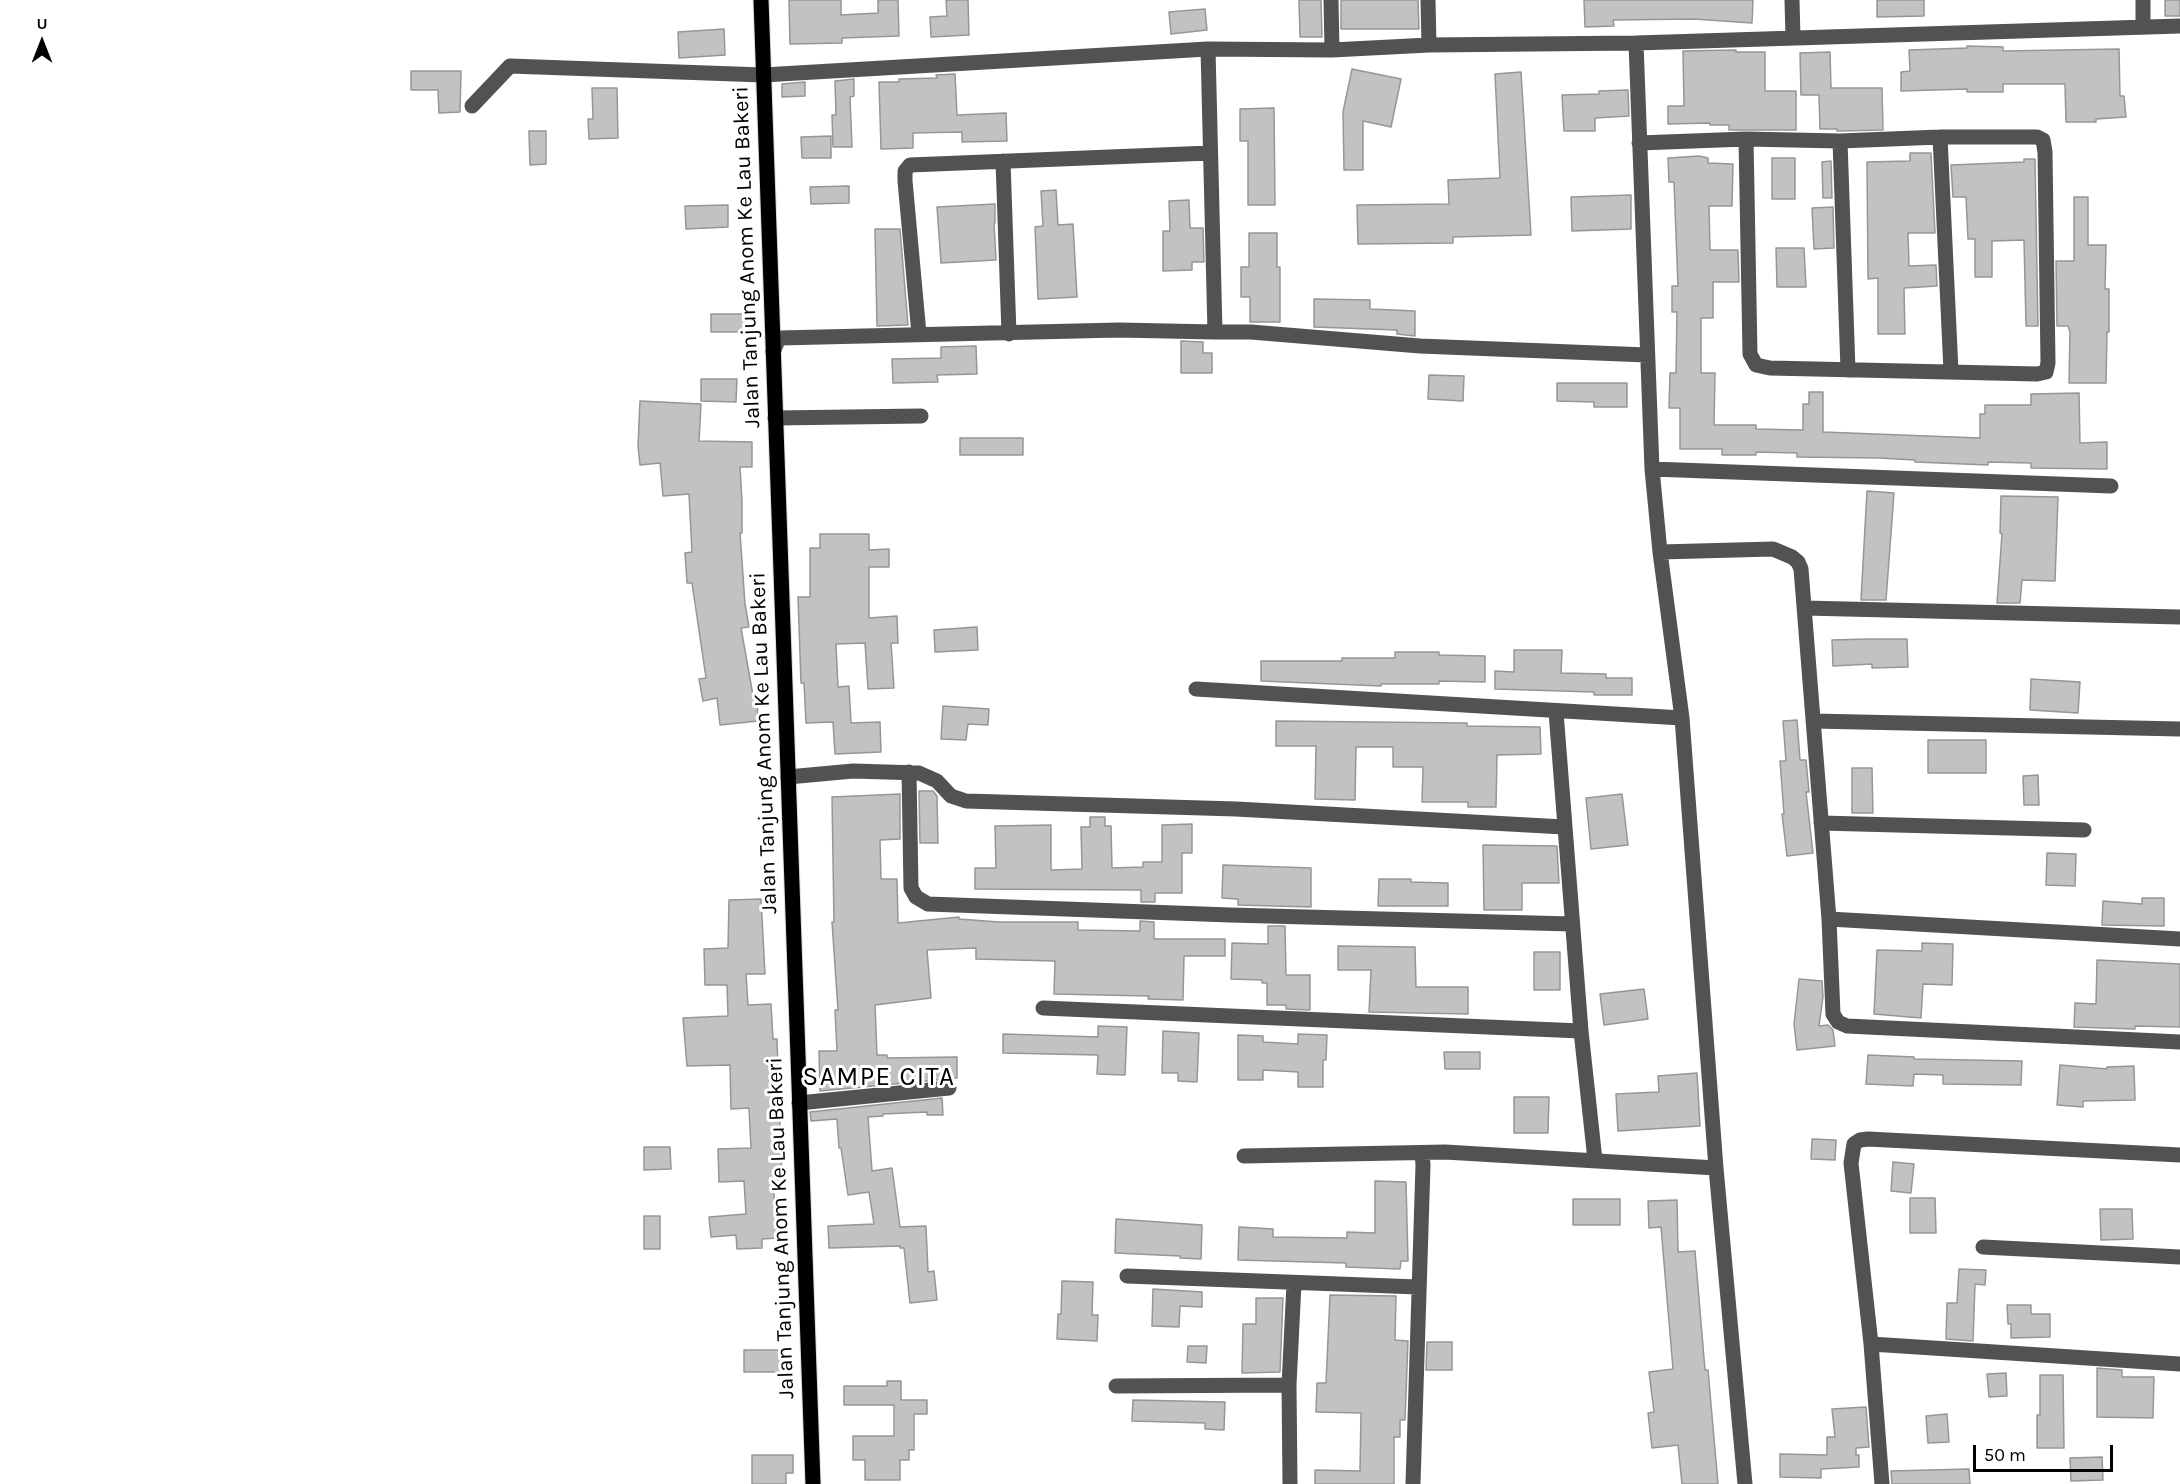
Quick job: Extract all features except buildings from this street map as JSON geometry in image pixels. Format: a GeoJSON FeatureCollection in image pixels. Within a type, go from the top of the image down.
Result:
{"type":"FeatureCollection","features":[{"type":"Feature","properties":{"kind":"main road","name":"Jalan Tanjung Anom Ke Lau Bakeri"},"geometry":{"type":"LineString","coordinates":[[761,0],[776,345],[775,418],[813,1484]]}},
{"type":"Feature","properties":{"kind":"street"},"geometry":{"type":"LineString","coordinates":[[1330,0],[1332,50]]}},
{"type":"Feature","properties":{"kind":"street"},"geometry":{"type":"LineString","coordinates":[[1428,0],[1429,45]]}},
{"type":"Feature","properties":{"kind":"street"},"geometry":{"type":"LineString","coordinates":[[1792,0],[1794,38]]}},
{"type":"Feature","properties":{"kind":"street"},"geometry":{"type":"LineString","coordinates":[[2143,0],[2144,26]]}},
{"type":"Feature","properties":{"kind":"street"},"geometry":{"type":"LineString","coordinates":[[472,106],[510,66],[763,75],[1208,50],[1332,50],[1429,45],[1636,43],[2180,26]]}},
{"type":"Feature","properties":{"kind":"street"},"geometry":{"type":"LineString","coordinates":[[1636,43],[1652,469],[1660,552],[1682,718],[1716,1168],[1745,1484]]}},
{"type":"Feature","properties":{"kind":"street"},"geometry":{"type":"LineString","coordinates":[[1208,50],[1215,332]]}},
{"type":"Feature","properties":{"kind":"street"},"geometry":{"type":"LineString","coordinates":[[1640,142],[1746,139],[1840,141],[2030,135],[2043,140],[2048,369],[2046,372],[2037,374],[1756,366],[1750,354],[1746,139]]}},
{"type":"Feature","properties":{"kind":"street"},"geometry":{"type":"LineString","coordinates":[[1940,137],[1951,371]]}},
{"type":"Feature","properties":{"kind":"street"},"geometry":{"type":"LineString","coordinates":[[1840,141],[1848,370]]}},
{"type":"Feature","properties":{"kind":"street"},"geometry":{"type":"LineString","coordinates":[[919,334],[905,171],[910,165],[1210,153]]}},
{"type":"Feature","properties":{"kind":"street"},"geometry":{"type":"LineString","coordinates":[[1003,161],[1009,334]]}},
{"type":"Feature","properties":{"kind":"street"},"geometry":{"type":"LineString","coordinates":[[776,345],[796,338],[1119,330],[1251,332],[1420,346],[1647,355]]}},
{"type":"Feature","properties":{"kind":"street"},"geometry":{"type":"LineString","coordinates":[[775,418],[921,417]]}},
{"type":"Feature","properties":{"kind":"street"},"geometry":{"type":"LineString","coordinates":[[1652,469],[2111,486]]}},
{"type":"Feature","properties":{"kind":"street"},"geometry":{"type":"LineString","coordinates":[[1660,552],[1773,549],[1783,552],[1798,562],[1801,569],[1829,919],[1833,1014],[1838,1022],[1842,1025],[2180,1042]]}},
{"type":"Feature","properties":{"kind":"street"},"geometry":{"type":"LineString","coordinates":[[1804,608],[2180,617]]}},
{"type":"Feature","properties":{"kind":"street"},"geometry":{"type":"LineString","coordinates":[[1196,689],[1682,718]]}},
{"type":"Feature","properties":{"kind":"street"},"geometry":{"type":"LineString","coordinates":[[1556,712],[1581,1031],[1595,1160]]}},
{"type":"Feature","properties":{"kind":"street"},"geometry":{"type":"LineString","coordinates":[[1813,721],[2180,729]]}},
{"type":"Feature","properties":{"kind":"street"},"geometry":{"type":"LineString","coordinates":[[788,777],[853,771],[909,772],[919,773],[937,781],[951,796],[966,801],[1236,809],[1564,827]]}},
{"type":"Feature","properties":{"kind":"street"},"geometry":{"type":"LineString","coordinates":[[909,772],[911,888],[916,897],[928,904],[1572,924]]}},
{"type":"Feature","properties":{"kind":"street"},"geometry":{"type":"LineString","coordinates":[[1821,823],[2084,831]]}},
{"type":"Feature","properties":{"kind":"street"},"geometry":{"type":"LineString","coordinates":[[1829,919],[2180,939]]}},
{"type":"Feature","properties":{"kind":"street"},"geometry":{"type":"LineString","coordinates":[[1043,1008],[1581,1031]]}},
{"type":"Feature","properties":{"kind":"street"},"geometry":{"type":"LineString","coordinates":[[799,1103],[949,1088]]}},
{"type":"Feature","properties":{"kind":"street"},"geometry":{"type":"LineString","coordinates":[[1882,1484],[1871,1344],[1851,1163],[1854,1144],[1869,1138],[2180,1155]]}},
{"type":"Feature","properties":{"kind":"street"},"geometry":{"type":"LineString","coordinates":[[1244,1156],[1445,1152],[1716,1168]]}},
{"type":"Feature","properties":{"kind":"street"},"geometry":{"type":"LineString","coordinates":[[1413,1484],[1424,1165],[1422,1153]]}},
{"type":"Feature","properties":{"kind":"street"},"geometry":{"type":"LineString","coordinates":[[1983,1247],[2180,1257]]}},
{"type":"Feature","properties":{"kind":"street"},"geometry":{"type":"LineString","coordinates":[[1127,1276],[1418,1287]]}},
{"type":"Feature","properties":{"kind":"street"},"geometry":{"type":"LineString","coordinates":[[1290,1484],[1289,1385],[1294,1282]]}},
{"type":"Feature","properties":{"kind":"street"},"geometry":{"type":"LineString","coordinates":[[1871,1344],[2180,1364]]}},
{"type":"Feature","properties":{"kind":"street"},"geometry":{"type":"LineString","coordinates":[[1116,1386],[1289,1385]]}},
{"type":"Feature","properties":{"kind":"district","name":"SAMPE CITA"},"geometry":{"type":"Point","coordinates":[879,1078]}}]}
